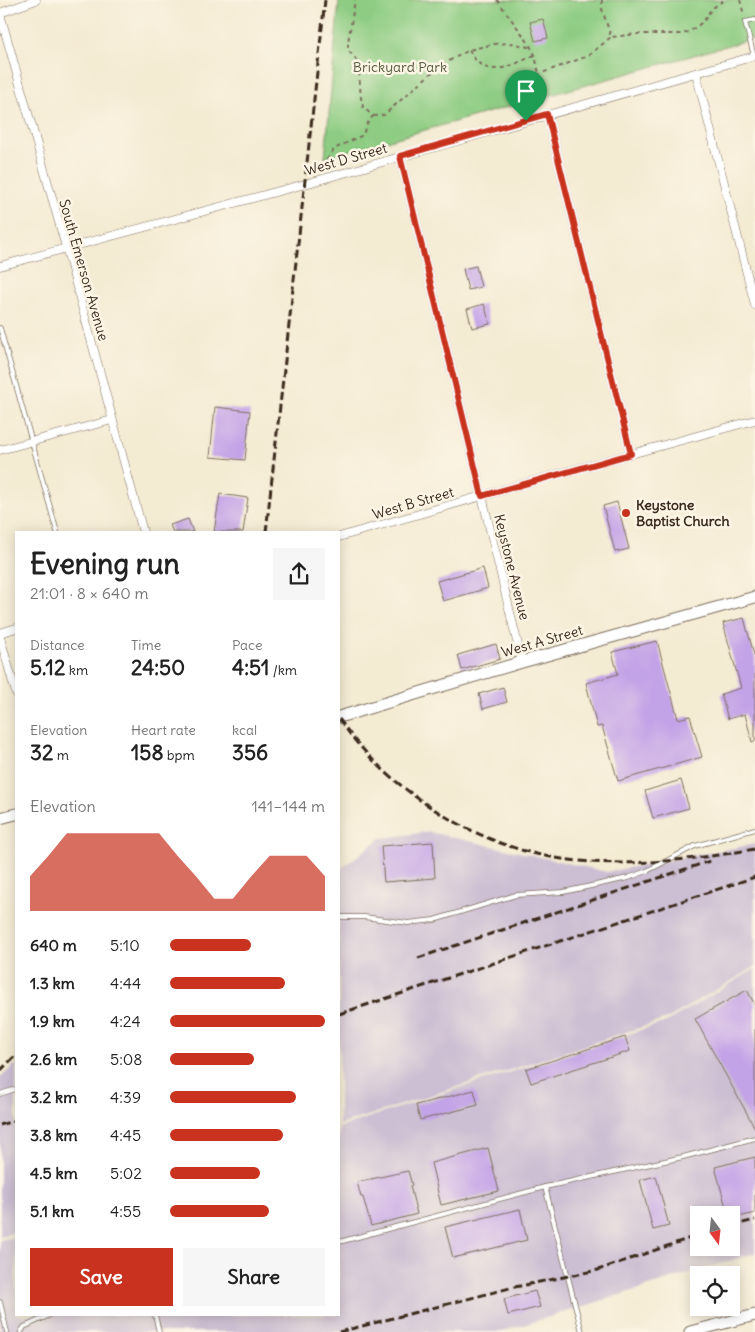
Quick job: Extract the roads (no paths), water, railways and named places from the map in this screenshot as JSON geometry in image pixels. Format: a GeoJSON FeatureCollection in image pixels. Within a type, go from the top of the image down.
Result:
{"type":"FeatureCollection","features":[{"type":"Feature","properties":{"kind":"street"},"geometry":{"type":"LineString","coordinates":[[0,13],[36,0]]}},
{"type":"Feature","properties":{"kind":"street","name":"South Emerson Avenue"},"geometry":{"type":"LineString","coordinates":[[0,13],[143,531]]}},
{"type":"Feature","properties":{"kind":"street","name":"West D Street"},"geometry":{"type":"LineString","coordinates":[[0,266],[330,176],[754,56]]}},
{"type":"Feature","properties":{"kind":"street"},"geometry":{"type":"LineString","coordinates":[[696,73],[755,305]]}},
{"type":"Feature","properties":{"kind":"street"},"geometry":{"type":"LineString","coordinates":[[547,114],[631,454]]}},
{"type":"Feature","properties":{"kind":"street","name":"Keystone Avenue"},"geometry":{"type":"LineString","coordinates":[[400,156],[522,662]]}},
{"type":"Feature","properties":{"kind":"street"},"geometry":{"type":"LineString","coordinates":[[0,450],[112,420]]}},
{"type":"Feature","properties":{"kind":"street","name":"West B Street"},"geometry":{"type":"LineString","coordinates":[[340,537],[755,420]]}},
{"type":"Feature","properties":{"kind":"street","name":"West A Street"},"geometry":{"type":"LineString","coordinates":[[340,717],[522,662],[755,597]]}},
{"type":"Feature","properties":{"kind":"street"},"geometry":{"type":"LineString","coordinates":[[0,633],[15,628]]}},
{"type":"Feature","properties":{"kind":"street"},"geometry":{"type":"LineString","coordinates":[[0,637],[15,690]]}},
{"type":"Feature","properties":{"kind":"street"},"geometry":{"type":"LineString","coordinates":[[0,818],[15,814]]}},
{"type":"Feature","properties":{"kind":"street"},"geometry":{"type":"LineString","coordinates":[[690,1332],[755,1315]]}},
{"type":"Feature","properties":{"kind":"lane"},"geometry":{"type":"LineString","coordinates":[[754,56],[745,22],[755,20]]}},
{"type":"Feature","properties":{"kind":"lane"},"geometry":{"type":"LineString","coordinates":[[0,328],[57,531]]}},
{"type":"Feature","properties":{"kind":"lane"},"geometry":{"type":"LineString","coordinates":[[340,917],[364,917],[408,923],[434,920],[516,894],[564,892],[628,878],[647,871],[695,846],[755,829]]}},
{"type":"Feature","properties":{"kind":"lane"},"geometry":{"type":"LineString","coordinates":[[0,1094],[15,1089]]}},
{"type":"Feature","properties":{"kind":"lane"},"geometry":{"type":"LineString","coordinates":[[340,1242],[545,1187],[683,1157],[755,1138]]}},
{"type":"Feature","properties":{"kind":"lane"},"geometry":{"type":"LineString","coordinates":[[545,1187],[582,1332]]}},
{"type":"Feature","properties":{"kind":"lane"},"geometry":{"type":"LineString","coordinates":[[0,1302],[7,1332]]}},
{"type":"Feature","properties":{"kind":"lane"},"geometry":{"type":"LineString","coordinates":[[21,1332],[24,1327],[48,1316]]}},
{"type":"Feature","properties":{"kind":"lane"},"geometry":{"type":"LineString","coordinates":[[155,1316],[159,1332]]}},
{"type":"Feature","properties":{"kind":"railway"},"geometry":{"type":"LineString","coordinates":[[266,531],[325,0]]}},
{"type":"Feature","properties":{"kind":"railway"},"geometry":{"type":"LineString","coordinates":[[340,720],[357,743],[402,786],[451,820],[505,845],[562,859],[610,863],[683,859],[755,849]]}},
{"type":"Feature","properties":{"kind":"railway"},"geometry":{"type":"LineString","coordinates":[[418,958],[713,860]]}},
{"type":"Feature","properties":{"kind":"railway"},"geometry":{"type":"LineString","coordinates":[[340,1014],[755,877]]}},
{"type":"Feature","properties":{"kind":"railway"},"geometry":{"type":"LineString","coordinates":[[0,1071],[15,1056]]}},
{"type":"Feature","properties":{"kind":"railway"},"geometry":{"type":"LineString","coordinates":[[0,1125],[15,1120]]}},
{"type":"Feature","properties":{"kind":"railway"},"geometry":{"type":"LineString","coordinates":[[740,1224],[755,1220]]}},
{"type":"Feature","properties":{"kind":"railway"},"geometry":{"type":"LineString","coordinates":[[339,1332],[510,1288],[598,1270],[690,1238]]}},
{"type":"Feature","properties":{"kind":"place","name":"Keystone Baptist Church"},"geometry":{"type":"Point","coordinates":[626,513]}},
{"type":"Feature","properties":{"kind":"park label","name":"Brickyard Park"},"geometry":{"type":"Point","coordinates":[400,67]}}]}
